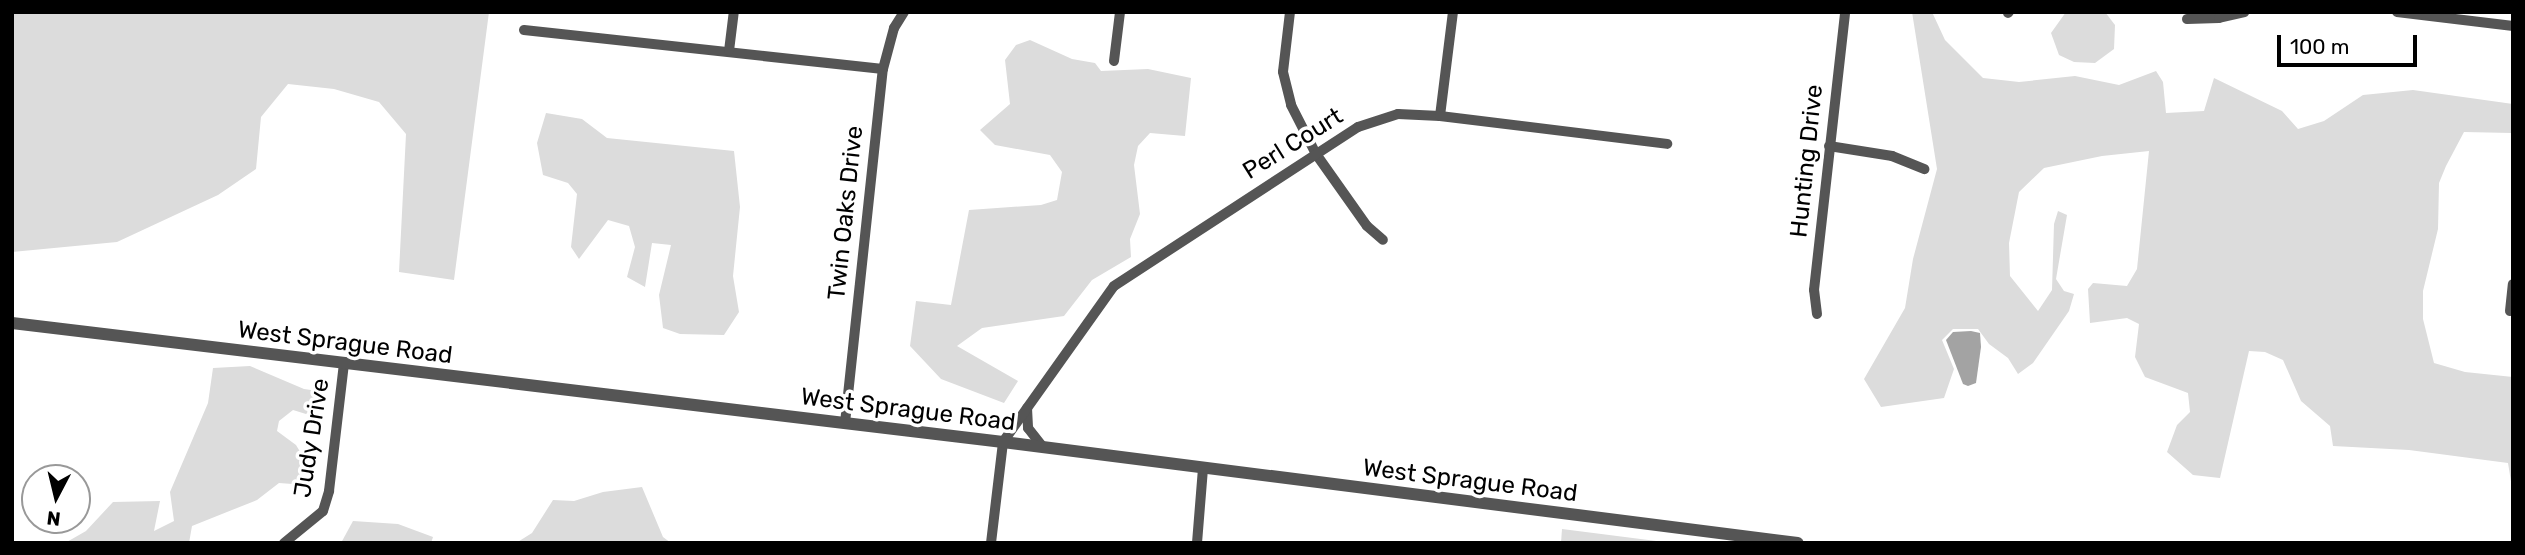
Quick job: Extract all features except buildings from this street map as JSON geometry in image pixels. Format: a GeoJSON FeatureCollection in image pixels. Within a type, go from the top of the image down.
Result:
{"type":"FeatureCollection","features":[{"type":"Feature","properties":{"kind":"street"},"geometry":{"type":"LineString","coordinates":[[729,51],[734,12]]}},
{"type":"Feature","properties":{"kind":"street","name":"Twin Oaks Drive"},"geometry":{"type":"LineString","coordinates":[[845,423],[883,69],[894,28],[904,12]]}},
{"type":"Feature","properties":{"kind":"street"},"geometry":{"type":"LineString","coordinates":[[1114,61],[1120,12]]}},
{"type":"Feature","properties":{"kind":"street"},"geometry":{"type":"LineString","coordinates":[[1290,12],[1283,72],[1291,105],[1316,154],[1367,226],[1383,240]]}},
{"type":"Feature","properties":{"kind":"street"},"geometry":{"type":"LineString","coordinates":[[1440,116],[1453,12]]}},
{"type":"Feature","properties":{"kind":"street","name":"Hunting Drive"},"geometry":{"type":"LineString","coordinates":[[1817,314],[1814,290],[1846,12]]}},
{"type":"Feature","properties":{"kind":"street"},"geometry":{"type":"LineString","coordinates":[[2187,19],[2219,18],[2244,12]]}},
{"type":"Feature","properties":{"kind":"street"},"geometry":{"type":"LineString","coordinates":[[2397,12],[2513,26]]}},
{"type":"Feature","properties":{"kind":"street"},"geometry":{"type":"LineString","coordinates":[[524,30],[883,69]]}},
{"type":"Feature","properties":{"kind":"street","name":"Perl Court"},"geometry":{"type":"LineString","coordinates":[[1003,442],[1114,286],[1358,127],[1398,114],[1440,116],[1667,144]]}},
{"type":"Feature","properties":{"kind":"street"},"geometry":{"type":"LineString","coordinates":[[1829,146],[1892,156],[1924,169]]}},
{"type":"Feature","properties":{"kind":"street"},"geometry":{"type":"LineString","coordinates":[[2510,311],[2513,284]]}},
{"type":"Feature","properties":{"kind":"street","name":"West Sprague Road"},"geometry":{"type":"LineString","coordinates":[[12,323],[1003,442],[1798,543]]}},
{"type":"Feature","properties":{"kind":"street","name":"Judy Drive"},"geometry":{"type":"LineString","coordinates":[[284,543],[323,512],[344,364]]}},
{"type":"Feature","properties":{"kind":"street"},"geometry":{"type":"LineString","coordinates":[[1027,407],[1028,428],[1033,439],[1044,448]]}},
{"type":"Feature","properties":{"kind":"street"},"geometry":{"type":"LineString","coordinates":[[991,543],[1003,442]]}},
{"type":"Feature","properties":{"kind":"street"},"geometry":{"type":"LineString","coordinates":[[1197,543],[1203,469]]}},
{"type":"Feature","properties":{"kind":"shaded area"},"geometry":{"type":"Polygon","coordinates":[[[12,12],[489,12],[454,280],[399,272],[406,134],[379,102],[334,89],[288,84],[261,117],[256,169],[218,195],[117,242],[12,252],[12,12]]]}},
{"type":"Feature","properties":{"kind":"shaded area"},"geometry":{"type":"Polygon","coordinates":[[[1912,12],[1932,12],[1945,40],[1983,78],[2019,82],[2075,76],[2119,85],[2156,71],[2163,82],[2166,113],[2204,111],[2214,78],[2282,111],[2298,129],[2324,121],[2363,95],[2413,90],[2513,104],[2512,133],[2464,132],[2446,166],[2439,183],[2438,229],[2423,291],[2423,319],[2434,363],[2465,372],[2513,377],[2513,494],[2508,463],[2409,450],[2333,446],[2330,426],[2301,401],[2283,360],[2265,352],[2249,351],[2220,478],[2193,475],[2167,452],[2177,425],[2190,412],[2188,393],[2145,377],[2135,357],[2139,324],[2127,318],[2090,323],[2088,289],[2093,283],[2127,286],[2137,269],[2149,151],[2102,156],[2044,168],[2019,192],[2009,243],[2010,276],[2038,311],[2052,290],[2054,224],[2058,211],[2067,215],[2056,279],[2064,291],[2074,294],[2069,311],[2033,363],[2018,374],[2008,358],[1989,344],[1978,329],[1953,329],[1942,340],[1954,369],[1944,398],[1881,407],[1864,379],[1905,308],[1913,259],[1937,169],[1912,12]]]}},
{"type":"Feature","properties":{"kind":"shaded area"},"geometry":{"type":"Polygon","coordinates":[[[2066,12],[2105,12],[2115,25],[2114,49],[2095,63],[2074,62],[2059,55],[2051,33],[2066,12]]]}},
{"type":"Feature","properties":{"kind":"shaded area"},"geometry":{"type":"Polygon","coordinates":[[[1030,40],[1072,59],[1095,63],[1101,71],[1148,69],[1191,78],[1185,136],[1150,133],[1138,146],[1134,165],[1140,214],[1130,239],[1131,257],[1092,280],[1064,316],[982,328],[957,346],[1018,381],[1004,403],[941,379],[910,346],[916,301],[951,305],[969,210],[1041,205],[1057,200],[1062,172],[1050,155],[995,145],[980,130],[1010,104],[1005,60],[1016,45],[1030,40]]]}},
{"type":"Feature","properties":{"kind":"shaded area"},"geometry":{"type":"Polygon","coordinates":[[[546,113],[582,119],[607,138],[734,151],[740,207],[733,276],[739,312],[724,335],[680,334],[663,328],[659,295],[671,245],[652,243],[645,287],[627,277],[635,247],[629,226],[608,220],[579,259],[571,247],[577,194],[568,183],[543,175],[537,143],[546,113]]]}},
{"type":"Feature","properties":{"kind":"shaded area"},"geometry":{"type":"Polygon","coordinates":[[[1953,332],[1980,333],[1981,347],[1976,383],[1968,386],[1963,384],[1946,340],[1953,332]]]}},
{"type":"Feature","properties":{"kind":"shaded area"},"geometry":{"type":"Polygon","coordinates":[[[250,366],[304,389],[318,391],[319,403],[306,414],[293,410],[279,421],[277,431],[296,445],[308,465],[311,482],[306,485],[279,483],[257,500],[192,526],[189,543],[65,543],[81,534],[91,534],[91,526],[113,502],[160,501],[154,531],[174,521],[170,492],[208,403],[213,368],[250,366]]]}},
{"type":"Feature","properties":{"kind":"shaded area"},"geometry":{"type":"Polygon","coordinates":[[[642,487],[663,537],[671,543],[516,543],[532,533],[553,500],[574,501],[603,492],[642,487]]]}},
{"type":"Feature","properties":{"kind":"shaded area"},"geometry":{"type":"Polygon","coordinates":[[[353,521],[398,524],[433,537],[431,543],[341,543],[353,521]]]}},
{"type":"Feature","properties":{"kind":"shaded area"},"geometry":{"type":"Polygon","coordinates":[[[1562,529],[1672,543],[1561,543],[1562,529]]]}}]}
